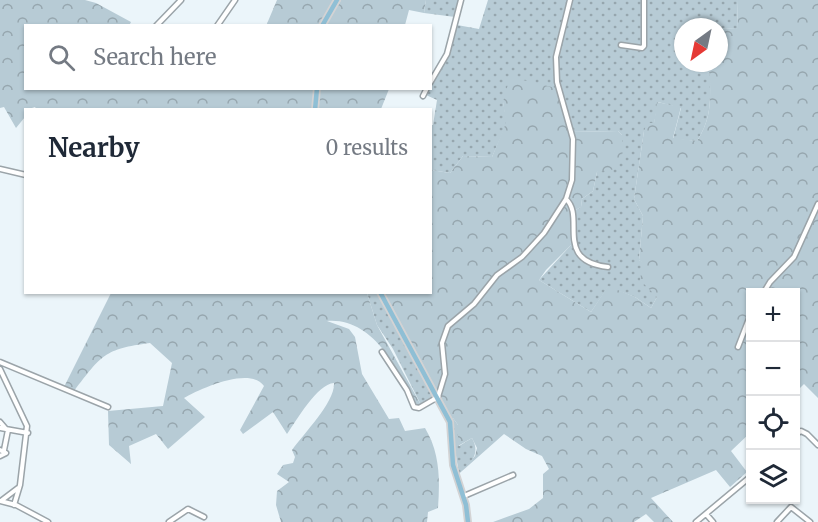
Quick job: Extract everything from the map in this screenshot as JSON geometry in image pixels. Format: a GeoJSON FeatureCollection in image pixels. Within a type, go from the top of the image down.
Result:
{"type":"FeatureCollection","features":[{"type":"Feature","properties":{"kind":"main road"},"geometry":{"type":"LineString","coordinates":[[323,24],[337,0]]}},
{"type":"Feature","properties":{"kind":"main road"},"geometry":{"type":"LineString","coordinates":[[315,108],[317,90]]}},
{"type":"Feature","properties":{"kind":"main road"},"geometry":{"type":"LineString","coordinates":[[381,294],[438,397],[452,428],[453,465],[464,496],[468,522]]}},
{"type":"Feature","properties":{"kind":"street"},"geometry":{"type":"LineString","coordinates":[[158,24],[181,0]]}},
{"type":"Feature","properties":{"kind":"street"},"geometry":{"type":"LineString","coordinates":[[218,24],[235,0]]}},
{"type":"Feature","properties":{"kind":"street"},"geometry":{"type":"LineString","coordinates":[[432,80],[447,54],[461,0]]}},
{"type":"Feature","properties":{"kind":"street"},"geometry":{"type":"LineString","coordinates":[[382,352],[407,390],[414,407],[419,408],[438,397],[445,374],[442,343],[448,326],[474,304],[497,274],[522,257],[544,234],[566,199],[572,180],[573,139],[557,82],[556,57],[570,0]]}},
{"type":"Feature","properties":{"kind":"street"},"geometry":{"type":"LineString","coordinates":[[621,45],[642,48],[644,46],[644,0]]}},
{"type":"Feature","properties":{"kind":"street"},"geometry":{"type":"LineString","coordinates":[[423,96],[426,90]]}},
{"type":"Feature","properties":{"kind":"street"},"geometry":{"type":"LineString","coordinates":[[0,169],[24,175]]}},
{"type":"Feature","properties":{"kind":"street"},"geometry":{"type":"LineString","coordinates":[[566,199],[571,206],[573,235],[578,251],[595,264],[608,267]]}},
{"type":"Feature","properties":{"kind":"street"},"geometry":{"type":"LineString","coordinates":[[766,288],[794,257],[818,204]]}},
{"type":"Feature","properties":{"kind":"street"},"geometry":{"type":"LineString","coordinates":[[738,347],[746,326]]}},
{"type":"Feature","properties":{"kind":"street"},"geometry":{"type":"LineString","coordinates":[[0,362],[108,407]]}},
{"type":"Feature","properties":{"kind":"street"},"geometry":{"type":"LineString","coordinates":[[0,369],[25,419],[28,433],[20,485],[14,505]]}},
{"type":"Feature","properties":{"kind":"street"},"geometry":{"type":"LineString","coordinates":[[0,422],[7,429]]}},
{"type":"Feature","properties":{"kind":"street"},"geometry":{"type":"LineString","coordinates":[[0,428],[28,433]]}},
{"type":"Feature","properties":{"kind":"street"},"geometry":{"type":"LineString","coordinates":[[0,456],[5,454],[2,450],[7,429]]}},
{"type":"Feature","properties":{"kind":"street"},"geometry":{"type":"LineString","coordinates":[[800,433],[804,432],[818,445]]}},
{"type":"Feature","properties":{"kind":"street"},"geometry":{"type":"LineString","coordinates":[[464,496],[513,475]]}},
{"type":"Feature","properties":{"kind":"street"},"geometry":{"type":"LineString","coordinates":[[696,522],[746,480]]}},
{"type":"Feature","properties":{"kind":"street"},"geometry":{"type":"LineString","coordinates":[[0,501],[8,497],[20,485]]}},
{"type":"Feature","properties":{"kind":"street"},"geometry":{"type":"LineString","coordinates":[[0,501],[14,505],[48,522]]}},
{"type":"Feature","properties":{"kind":"street"},"geometry":{"type":"LineString","coordinates":[[777,522],[791,507],[810,522]]}},
{"type":"Feature","properties":{"kind":"street"},"geometry":{"type":"LineString","coordinates":[[169,522],[188,509],[199,517],[204,517]]}},
{"type":"Feature","properties":{"kind":"street"},"geometry":{"type":"LineString","coordinates":[[706,514],[713,522]]}},
{"type":"Feature","properties":{"kind":"green space"},"geometry":{"type":"Polygon","coordinates":[[[0,0],[85,0],[96,3],[131,22],[130,24],[24,24],[24,90],[389,90],[381,108],[24,108],[24,118],[16,128],[4,107],[0,108],[0,0]]]}},
{"type":"Feature","properties":{"kind":"green space"},"geometry":{"type":"Polygon","coordinates":[[[277,0],[426,0],[424,13],[409,10],[405,24],[267,24],[277,0]]]}},
{"type":"Feature","properties":{"kind":"green space"},"geometry":{"type":"Polygon","coordinates":[[[426,0],[459,0],[455,17],[424,13],[426,0]]]}},
{"type":"Feature","properties":{"kind":"green space"},"geometry":{"type":"Polygon","coordinates":[[[488,0],[737,0],[738,29],[728,29],[728,18],[674,18],[674,72],[708,72],[710,74],[710,101],[708,117],[697,141],[673,139],[681,108],[658,102],[654,124],[644,131],[634,199],[643,216],[639,260],[643,262],[657,297],[651,308],[635,297],[608,287],[591,312],[539,280],[571,245],[570,213],[581,207],[582,199],[593,191],[597,172],[622,153],[622,135],[618,131],[569,132],[503,102],[507,123],[492,157],[463,156],[450,173],[432,170],[432,125],[437,100],[426,95],[429,90],[432,90],[432,85],[448,58],[457,25],[479,29],[488,0]]]}},
{"type":"Feature","properties":{"kind":"green space"},"geometry":{"type":"Polygon","coordinates":[[[737,0],[818,0],[818,398],[804,384],[800,388],[800,288],[746,288],[746,437],[731,451],[746,473],[730,487],[716,470],[651,498],[673,522],[654,522],[646,514],[634,522],[493,522],[529,509],[543,498],[543,474],[549,469],[542,456],[526,449],[504,434],[461,472],[475,456],[477,448],[472,438],[458,446],[458,425],[453,418],[450,419],[380,294],[432,294],[432,170],[450,173],[463,156],[492,157],[506,123],[503,102],[510,77],[556,88],[569,132],[618,131],[622,135],[622,153],[616,169],[597,172],[593,191],[582,199],[581,207],[570,213],[571,245],[539,280],[591,312],[608,286],[635,297],[651,308],[657,297],[640,280],[643,263],[639,260],[643,216],[634,199],[644,131],[647,123],[654,123],[657,102],[681,107],[673,138],[697,141],[708,117],[710,74],[708,72],[728,72],[728,28],[738,29],[737,0]]]}},
{"type":"Feature","properties":{"kind":"green space"},"geometry":{"type":"Polygon","coordinates":[[[110,294],[367,294],[377,325],[421,405],[416,406],[392,362],[371,337],[343,322],[327,321],[349,329],[355,337],[362,374],[389,419],[399,418],[405,431],[425,428],[434,447],[438,466],[438,508],[428,512],[427,522],[281,522],[276,505],[277,491],[289,482],[277,474],[283,465],[293,463],[295,457],[292,450],[330,399],[334,383],[321,389],[314,396],[287,434],[273,412],[243,434],[240,430],[264,386],[257,380],[237,379],[213,385],[184,398],[205,417],[168,449],[156,434],[129,446],[131,464],[109,445],[108,411],[163,406],[172,363],[150,343],[135,345],[113,351],[105,356],[91,369],[74,391],[64,387],[110,294]]]}},
{"type":"Feature","properties":{"kind":"green space"},"geometry":{"type":"Polygon","coordinates":[[[367,294],[380,294],[437,395],[421,405],[393,349],[377,325],[367,294]]]}},
{"type":"Feature","properties":{"kind":"green space"},"geometry":{"type":"Polygon","coordinates":[[[453,418],[458,425],[459,446],[472,438],[475,444],[473,458],[459,474],[450,419],[453,418]]]}}]}
